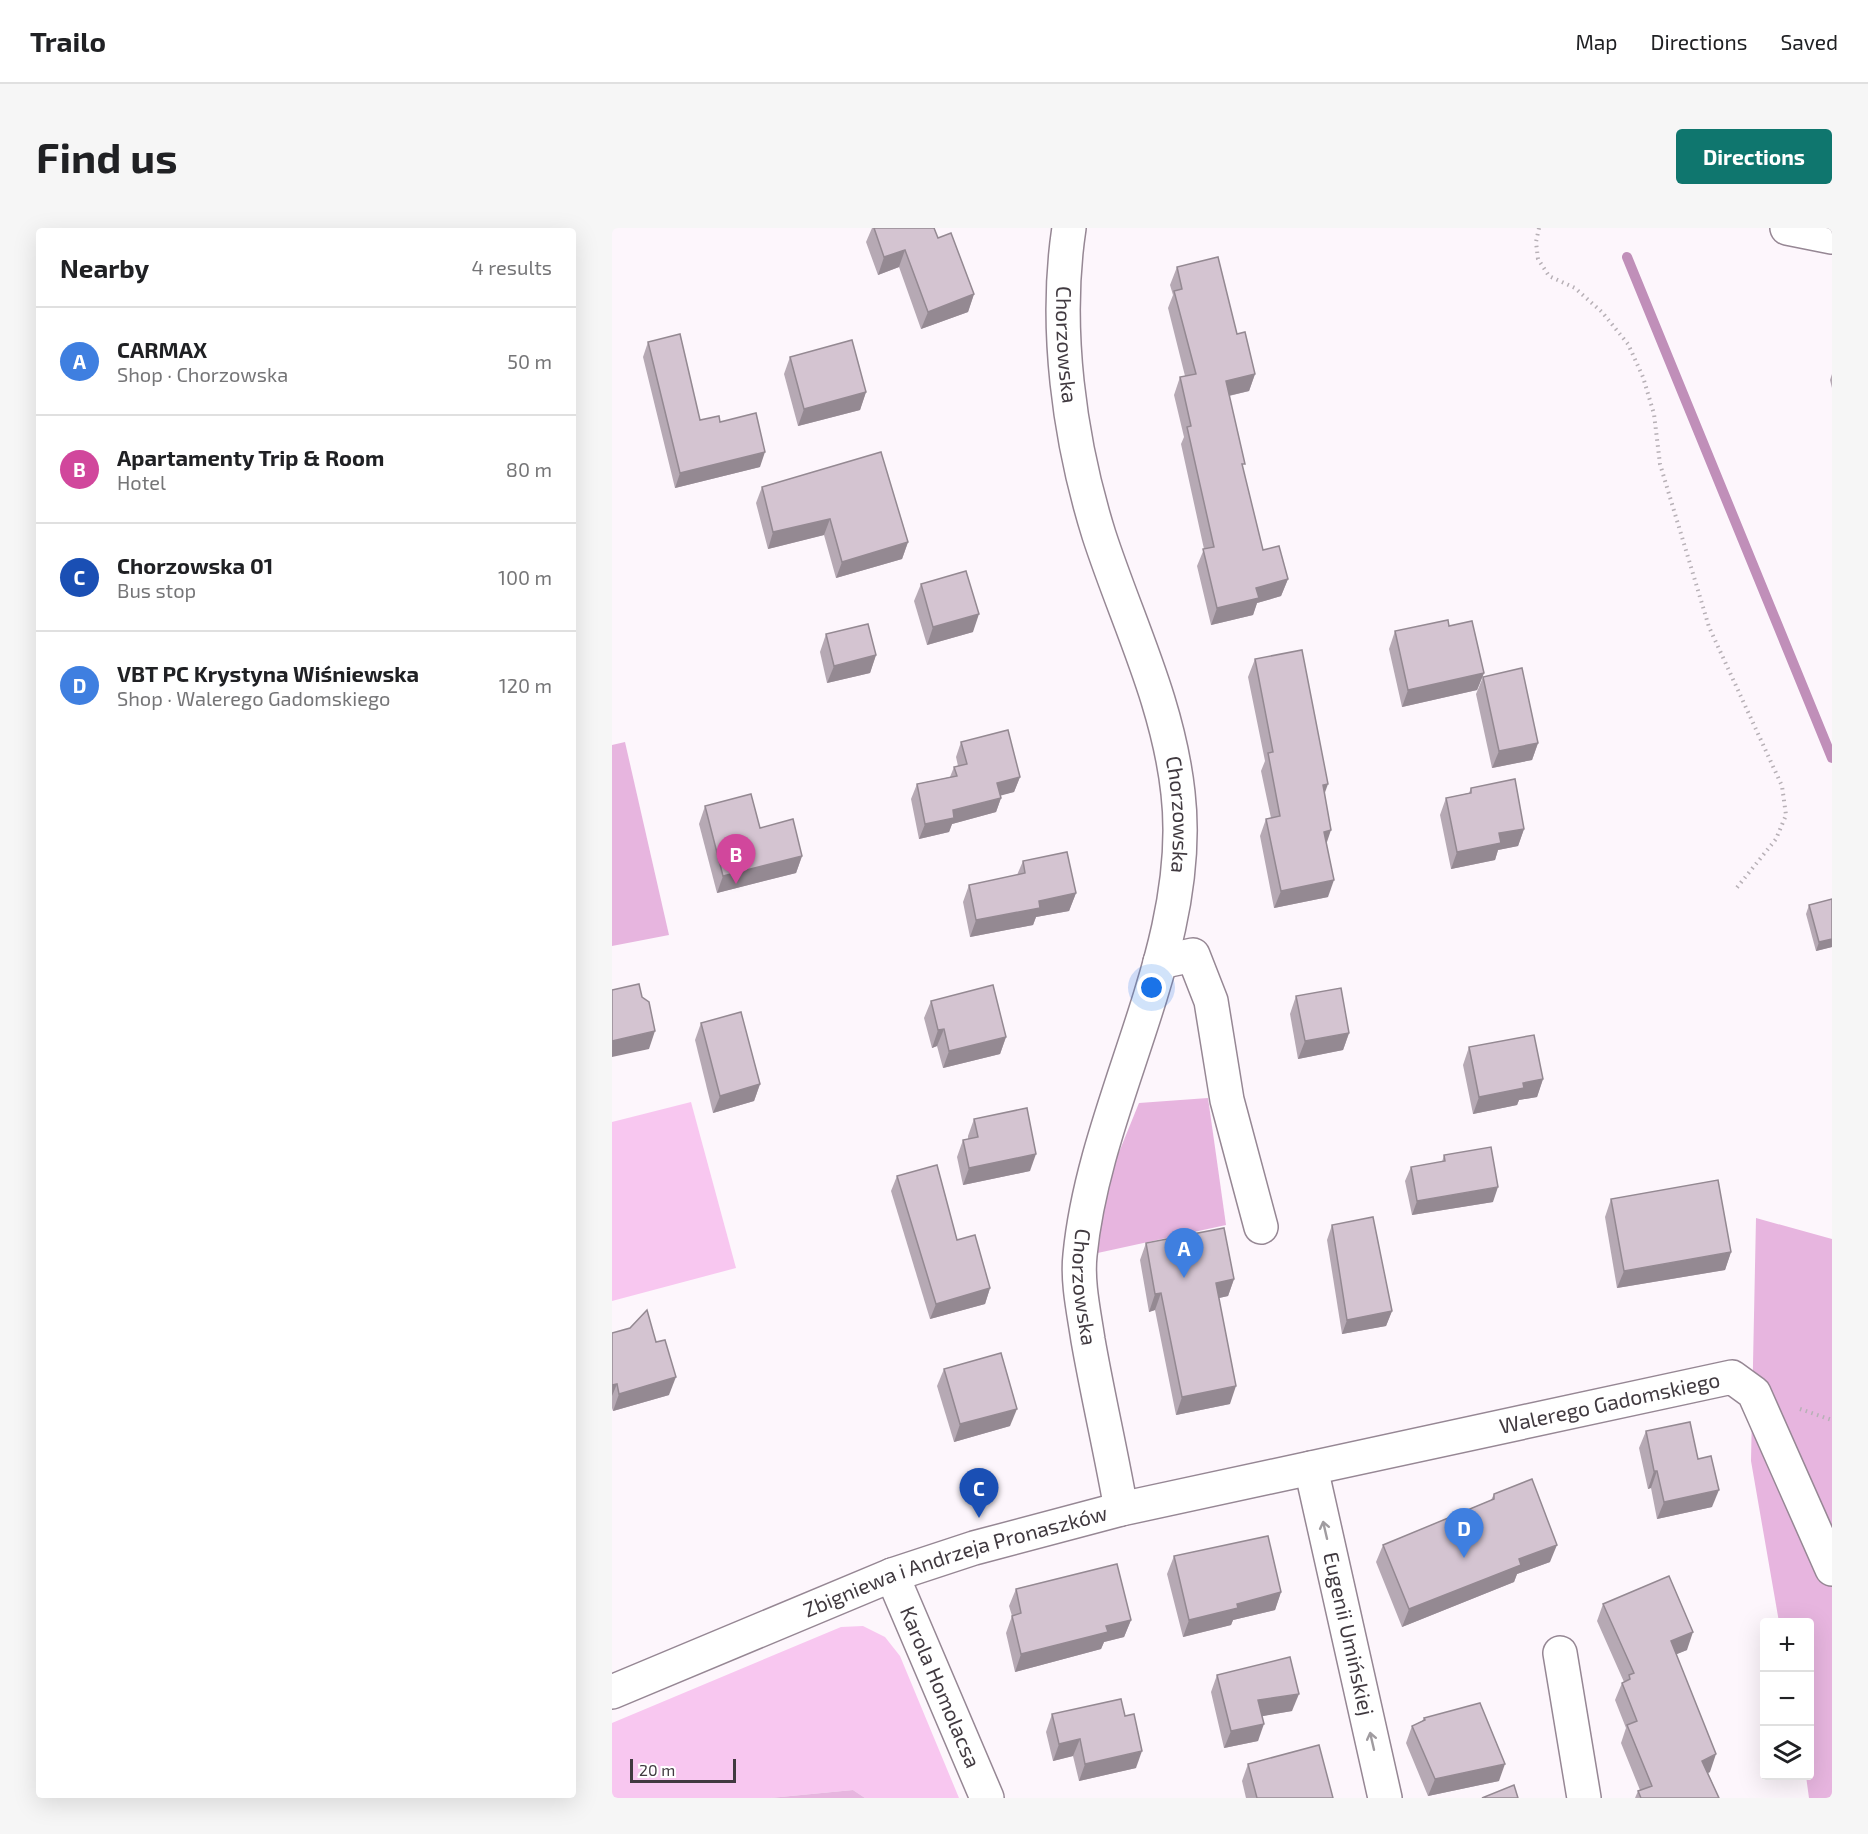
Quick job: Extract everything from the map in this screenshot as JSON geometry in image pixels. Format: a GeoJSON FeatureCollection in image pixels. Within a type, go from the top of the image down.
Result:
{"type":"FeatureCollection","features":[{"type":"Feature","properties":{"kind":"street","name":"Chorzowska"},"geometry":{"type":"LineString","coordinates":[[1069,228],[1062,327],[1071,405],[1098,532],[1157,692],[1170,739],[1181,824],[1178,878],[1160,962],[1116,1096],[1091,1192],[1080,1258],[1084,1312],[1091,1357],[1121,1509]]}},
{"type":"Feature","properties":{"kind":"street"},"geometry":{"type":"LineString","coordinates":[[1787,228],[1832,237]]}},
{"type":"Feature","properties":{"kind":"street"},"geometry":{"type":"LineString","coordinates":[[1160,962],[1193,955],[1211,1001],[1227,1100],[1261,1227]]}},
{"type":"Feature","properties":{"kind":"street","name":"Walerego Gadomskiego"},"geometry":{"type":"LineString","coordinates":[[1311,1468],[1732,1377],[1754,1393],[1832,1569]]}},
{"type":"Feature","properties":{"kind":"street","name":"Zbigniewa i Andrzeja Pronaszków"},"geometry":{"type":"LineString","coordinates":[[612,1692],[892,1575],[974,1548],[1121,1509],[1311,1468]]}},
{"type":"Feature","properties":{"kind":"street","name":"Eugenii Umińskiej"},"geometry":{"type":"LineString","coordinates":[[1311,1468],[1385,1798]]}},
{"type":"Feature","properties":{"kind":"street","name":"Karola Homolacsa"},"geometry":{"type":"LineString","coordinates":[[892,1575],[987,1798]]}},
{"type":"Feature","properties":{"kind":"street"},"geometry":{"type":"LineString","coordinates":[[1560,1653],[1584,1798]]}},
{"type":"Feature","properties":{"kind":"path"},"geometry":{"type":"LineString","coordinates":[[1539,228],[1536,242],[1538,259],[1549,276],[1575,288],[1602,312],[1628,344],[1643,377],[1654,414],[1660,464],[1709,627],[1782,786],[1786,815],[1776,839],[1735,890]]}},
{"type":"Feature","properties":{"kind":"shaded area"},"geometry":{"type":"Polygon","coordinates":[[[625,742],[669,935],[612,946],[612,745],[625,742]]]}},
{"type":"Feature","properties":{"kind":"shaded area"},"geometry":{"type":"Polygon","coordinates":[[[1208,1098],[1226,1225],[1093,1254],[1102,1194],[1139,1103],[1208,1098]]]}},
{"type":"Feature","properties":{"kind":"shaded area"},"geometry":{"type":"Polygon","coordinates":[[[691,1102],[736,1268],[612,1301],[612,1122],[691,1102]]]}},
{"type":"Feature","properties":{"kind":"shaded area"},"geometry":{"type":"Polygon","coordinates":[[[1756,1218],[1832,1239],[1832,1798],[1809,1798],[1807,1780],[1814,1780],[1814,1618],[1778,1618],[1751,1461],[1756,1218]]]}},
{"type":"Feature","properties":{"kind":"shaded area"},"geometry":{"type":"Polygon","coordinates":[[[863,1626],[885,1637],[900,1656],[959,1798],[865,1798],[853,1790],[770,1798],[612,1798],[612,1723],[841,1627],[863,1626]]]}},
{"type":"Feature","properties":{"kind":"shaded area"},"geometry":{"type":"Polygon","coordinates":[[[853,1790],[865,1798],[770,1798],[853,1790]]]}},
{"type":"Feature","properties":{"kind":"building"},"geometry":{"type":"Polygon","coordinates":[[[874,228],[934,228],[938,238],[951,233],[974,294],[928,312],[905,250],[884,257],[874,228]]]}},
{"type":"Feature","properties":{"kind":"building"},"geometry":{"type":"Polygon","coordinates":[[[1218,257],[1237,334],[1245,332],[1255,374],[1226,381],[1245,464],[1242,464],[1263,550],[1279,546],[1288,579],[1256,588],[1259,598],[1217,608],[1203,549],[1214,547],[1187,427],[1191,426],[1180,377],[1196,374],[1174,291],[1182,289],[1177,267],[1218,257]]]}},
{"type":"Feature","properties":{"kind":"building"},"geometry":{"type":"Polygon","coordinates":[[[680,334],[700,420],[719,416],[720,422],[756,413],[765,452],[680,473],[648,342],[680,334]]]}},
{"type":"Feature","properties":{"kind":"building"},"geometry":{"type":"Polygon","coordinates":[[[852,340],[866,392],[804,409],[790,357],[852,340]]]}},
{"type":"Feature","properties":{"kind":"building"},"geometry":{"type":"Polygon","coordinates":[[[881,452],[908,542],[842,562],[830,519],[773,532],[762,487],[881,452]]]}},
{"type":"Feature","properties":{"kind":"building"},"geometry":{"type":"Polygon","coordinates":[[[966,571],[979,614],[933,627],[921,584],[966,571]]]}},
{"type":"Feature","properties":{"kind":"building"},"geometry":{"type":"Polygon","coordinates":[[[1448,620],[1449,626],[1472,621],[1484,673],[1408,690],[1395,631],[1448,620]]]}},
{"type":"Feature","properties":{"kind":"building"},"geometry":{"type":"Polygon","coordinates":[[[868,624],[876,655],[834,666],[826,634],[868,624]]]}},
{"type":"Feature","properties":{"kind":"building"},"geometry":{"type":"Polygon","coordinates":[[[1302,650],[1328,784],[1323,785],[1331,830],[1324,832],[1334,880],[1281,891],[1266,819],[1280,816],[1268,753],[1273,752],[1255,659],[1302,650]]]}},
{"type":"Feature","properties":{"kind":"building"},"geometry":{"type":"Polygon","coordinates":[[[1522,668],[1538,743],[1499,751],[1483,677],[1522,668]]]}},
{"type":"Feature","properties":{"kind":"building"},"geometry":{"type":"Polygon","coordinates":[[[1008,730],[1020,777],[997,783],[1001,798],[953,810],[954,818],[925,824],[917,784],[957,776],[954,767],[967,764],[961,742],[1008,730]]]}},
{"type":"Feature","properties":{"kind":"building"},"geometry":{"type":"Polygon","coordinates":[[[1515,779],[1524,829],[1499,833],[1501,843],[1457,852],[1446,798],[1471,793],[1471,788],[1515,779]]]}},
{"type":"Feature","properties":{"kind":"building"},"geometry":{"type":"Polygon","coordinates":[[[751,794],[760,828],[793,819],[802,856],[723,876],[705,806],[751,794]]]}},
{"type":"Feature","properties":{"kind":"building"},"geometry":{"type":"Polygon","coordinates":[[[1067,852],[1076,893],[1039,901],[1040,908],[976,920],[969,885],[1025,873],[1023,861],[1067,852]]]}},
{"type":"Feature","properties":{"kind":"building"},"geometry":{"type":"Polygon","coordinates":[[[1832,899],[1832,939],[1819,942],[1809,905],[1832,899]]]}},
{"type":"Feature","properties":{"kind":"building"},"geometry":{"type":"Polygon","coordinates":[[[639,984],[642,997],[649,1002],[655,1031],[612,1041],[612,990],[639,984]]]}},
{"type":"Feature","properties":{"kind":"building"},"geometry":{"type":"Polygon","coordinates":[[[993,985],[1006,1037],[949,1051],[944,1029],[938,1030],[931,1001],[993,985]]]}},
{"type":"Feature","properties":{"kind":"building"},"geometry":{"type":"Polygon","coordinates":[[[1341,988],[1349,1033],[1305,1041],[1296,996],[1341,988]]]}},
{"type":"Feature","properties":{"kind":"building"},"geometry":{"type":"Polygon","coordinates":[[[741,1012],[760,1084],[720,1096],[701,1023],[741,1012]]]}},
{"type":"Feature","properties":{"kind":"building"},"geometry":{"type":"Polygon","coordinates":[[[1534,1035],[1543,1079],[1523,1083],[1524,1088],[1479,1097],[1469,1047],[1534,1035]]]}},
{"type":"Feature","properties":{"kind":"building"},"geometry":{"type":"Polygon","coordinates":[[[1027,1108],[1036,1154],[969,1168],[963,1140],[978,1137],[974,1119],[1027,1108]]]}},
{"type":"Feature","properties":{"kind":"building"},"geometry":{"type":"Polygon","coordinates":[[[1491,1147],[1498,1187],[1417,1201],[1411,1167],[1445,1161],[1444,1155],[1491,1147]]]}},
{"type":"Feature","properties":{"kind":"building"},"geometry":{"type":"Polygon","coordinates":[[[937,1165],[957,1240],[975,1235],[990,1288],[936,1304],[897,1176],[937,1165]]]}},
{"type":"Feature","properties":{"kind":"building"},"geometry":{"type":"Polygon","coordinates":[[[1718,1180],[1731,1252],[1624,1271],[1611,1199],[1718,1180]]]}},
{"type":"Feature","properties":{"kind":"building"},"geometry":{"type":"Polygon","coordinates":[[[1373,1217],[1392,1311],[1347,1320],[1332,1225],[1373,1217]]]}},
{"type":"Feature","properties":{"kind":"building"},"geometry":{"type":"Polygon","coordinates":[[[1224,1228],[1234,1279],[1216,1283],[1236,1386],[1182,1397],[1161,1293],[1155,1294],[1146,1243],[1224,1228]]]}},
{"type":"Feature","properties":{"kind":"building"},"geometry":{"type":"Polygon","coordinates":[[[647,1310],[656,1342],[665,1340],[676,1377],[619,1394],[617,1384],[612,1385],[612,1333],[630,1328],[647,1310]]]}},
{"type":"Feature","properties":{"kind":"building"},"geometry":{"type":"Polygon","coordinates":[[[1001,1353],[1017,1409],[960,1424],[944,1369],[1001,1353]]]}},
{"type":"Feature","properties":{"kind":"building"},"geometry":{"type":"Polygon","coordinates":[[[1690,1422],[1698,1459],[1711,1456],[1719,1490],[1664,1502],[1657,1471],[1654,1471],[1646,1431],[1690,1422]]]}},
{"type":"Feature","properties":{"kind":"building"},"geometry":{"type":"Polygon","coordinates":[[[1532,1479],[1557,1545],[1519,1559],[1521,1565],[1409,1609],[1383,1545],[1494,1499],[1494,1494],[1532,1479]]]}},
{"type":"Feature","properties":{"kind":"building"},"geometry":{"type":"Polygon","coordinates":[[[1268,1536],[1281,1592],[1237,1604],[1238,1608],[1189,1620],[1174,1556],[1268,1536]]]}},
{"type":"Feature","properties":{"kind":"building"},"geometry":{"type":"Polygon","coordinates":[[[1117,1564],[1131,1620],[1106,1626],[1108,1632],[1021,1654],[1012,1616],[1021,1613],[1016,1589],[1117,1564]]]}},
{"type":"Feature","properties":{"kind":"building"},"geometry":{"type":"Polygon","coordinates":[[[1669,1576],[1693,1632],[1671,1641],[1716,1754],[1702,1761],[1719,1798],[1641,1798],[1638,1791],[1652,1786],[1627,1725],[1637,1721],[1622,1683],[1630,1679],[1629,1675],[1634,1673],[1603,1604],[1669,1576]]]}},
{"type":"Feature","properties":{"kind":"building"},"geometry":{"type":"Polygon","coordinates":[[[1290,1657],[1299,1694],[1258,1700],[1264,1724],[1231,1731],[1217,1675],[1290,1657]]]}},
{"type":"Feature","properties":{"kind":"building"},"geometry":{"type":"Polygon","coordinates":[[[1121,1699],[1125,1716],[1134,1714],[1142,1751],[1085,1764],[1080,1739],[1059,1744],[1052,1714],[1121,1699]]]}},
{"type":"Feature","properties":{"kind":"building"},"geometry":{"type":"Polygon","coordinates":[[[1480,1703],[1505,1764],[1435,1779],[1412,1726],[1425,1720],[1424,1718],[1480,1703]]]}},
{"type":"Feature","properties":{"kind":"building"},"geometry":{"type":"Polygon","coordinates":[[[1319,1745],[1333,1798],[1257,1798],[1248,1764],[1319,1745]]]}},
{"type":"Feature","properties":{"kind":"building"},"geometry":{"type":"Polygon","coordinates":[[[1514,1785],[1518,1798],[1482,1798],[1514,1785]]]}},
{"type":"Feature","properties":{"kind":"waterway"},"geometry":{"type":"LineString","coordinates":[[1627,257],[1832,758]]}},
{"type":"Feature","properties":{"kind":"place","name":"Apartamenty Trip & Room"},"geometry":{"type":"Point","coordinates":[736,884]}},
{"type":"Feature","properties":{"kind":"place","name":"CARMAX"},"geometry":{"type":"Point","coordinates":[1184,1278]}},
{"type":"Feature","properties":{"kind":"place","name":"Chorzowska 01"},"geometry":{"type":"Point","coordinates":[979,1518]}},
{"type":"Feature","properties":{"kind":"place","name":"VBT PC Krystyna Wiśniewska"},"geometry":{"type":"Point","coordinates":[1464,1558]}}]}
